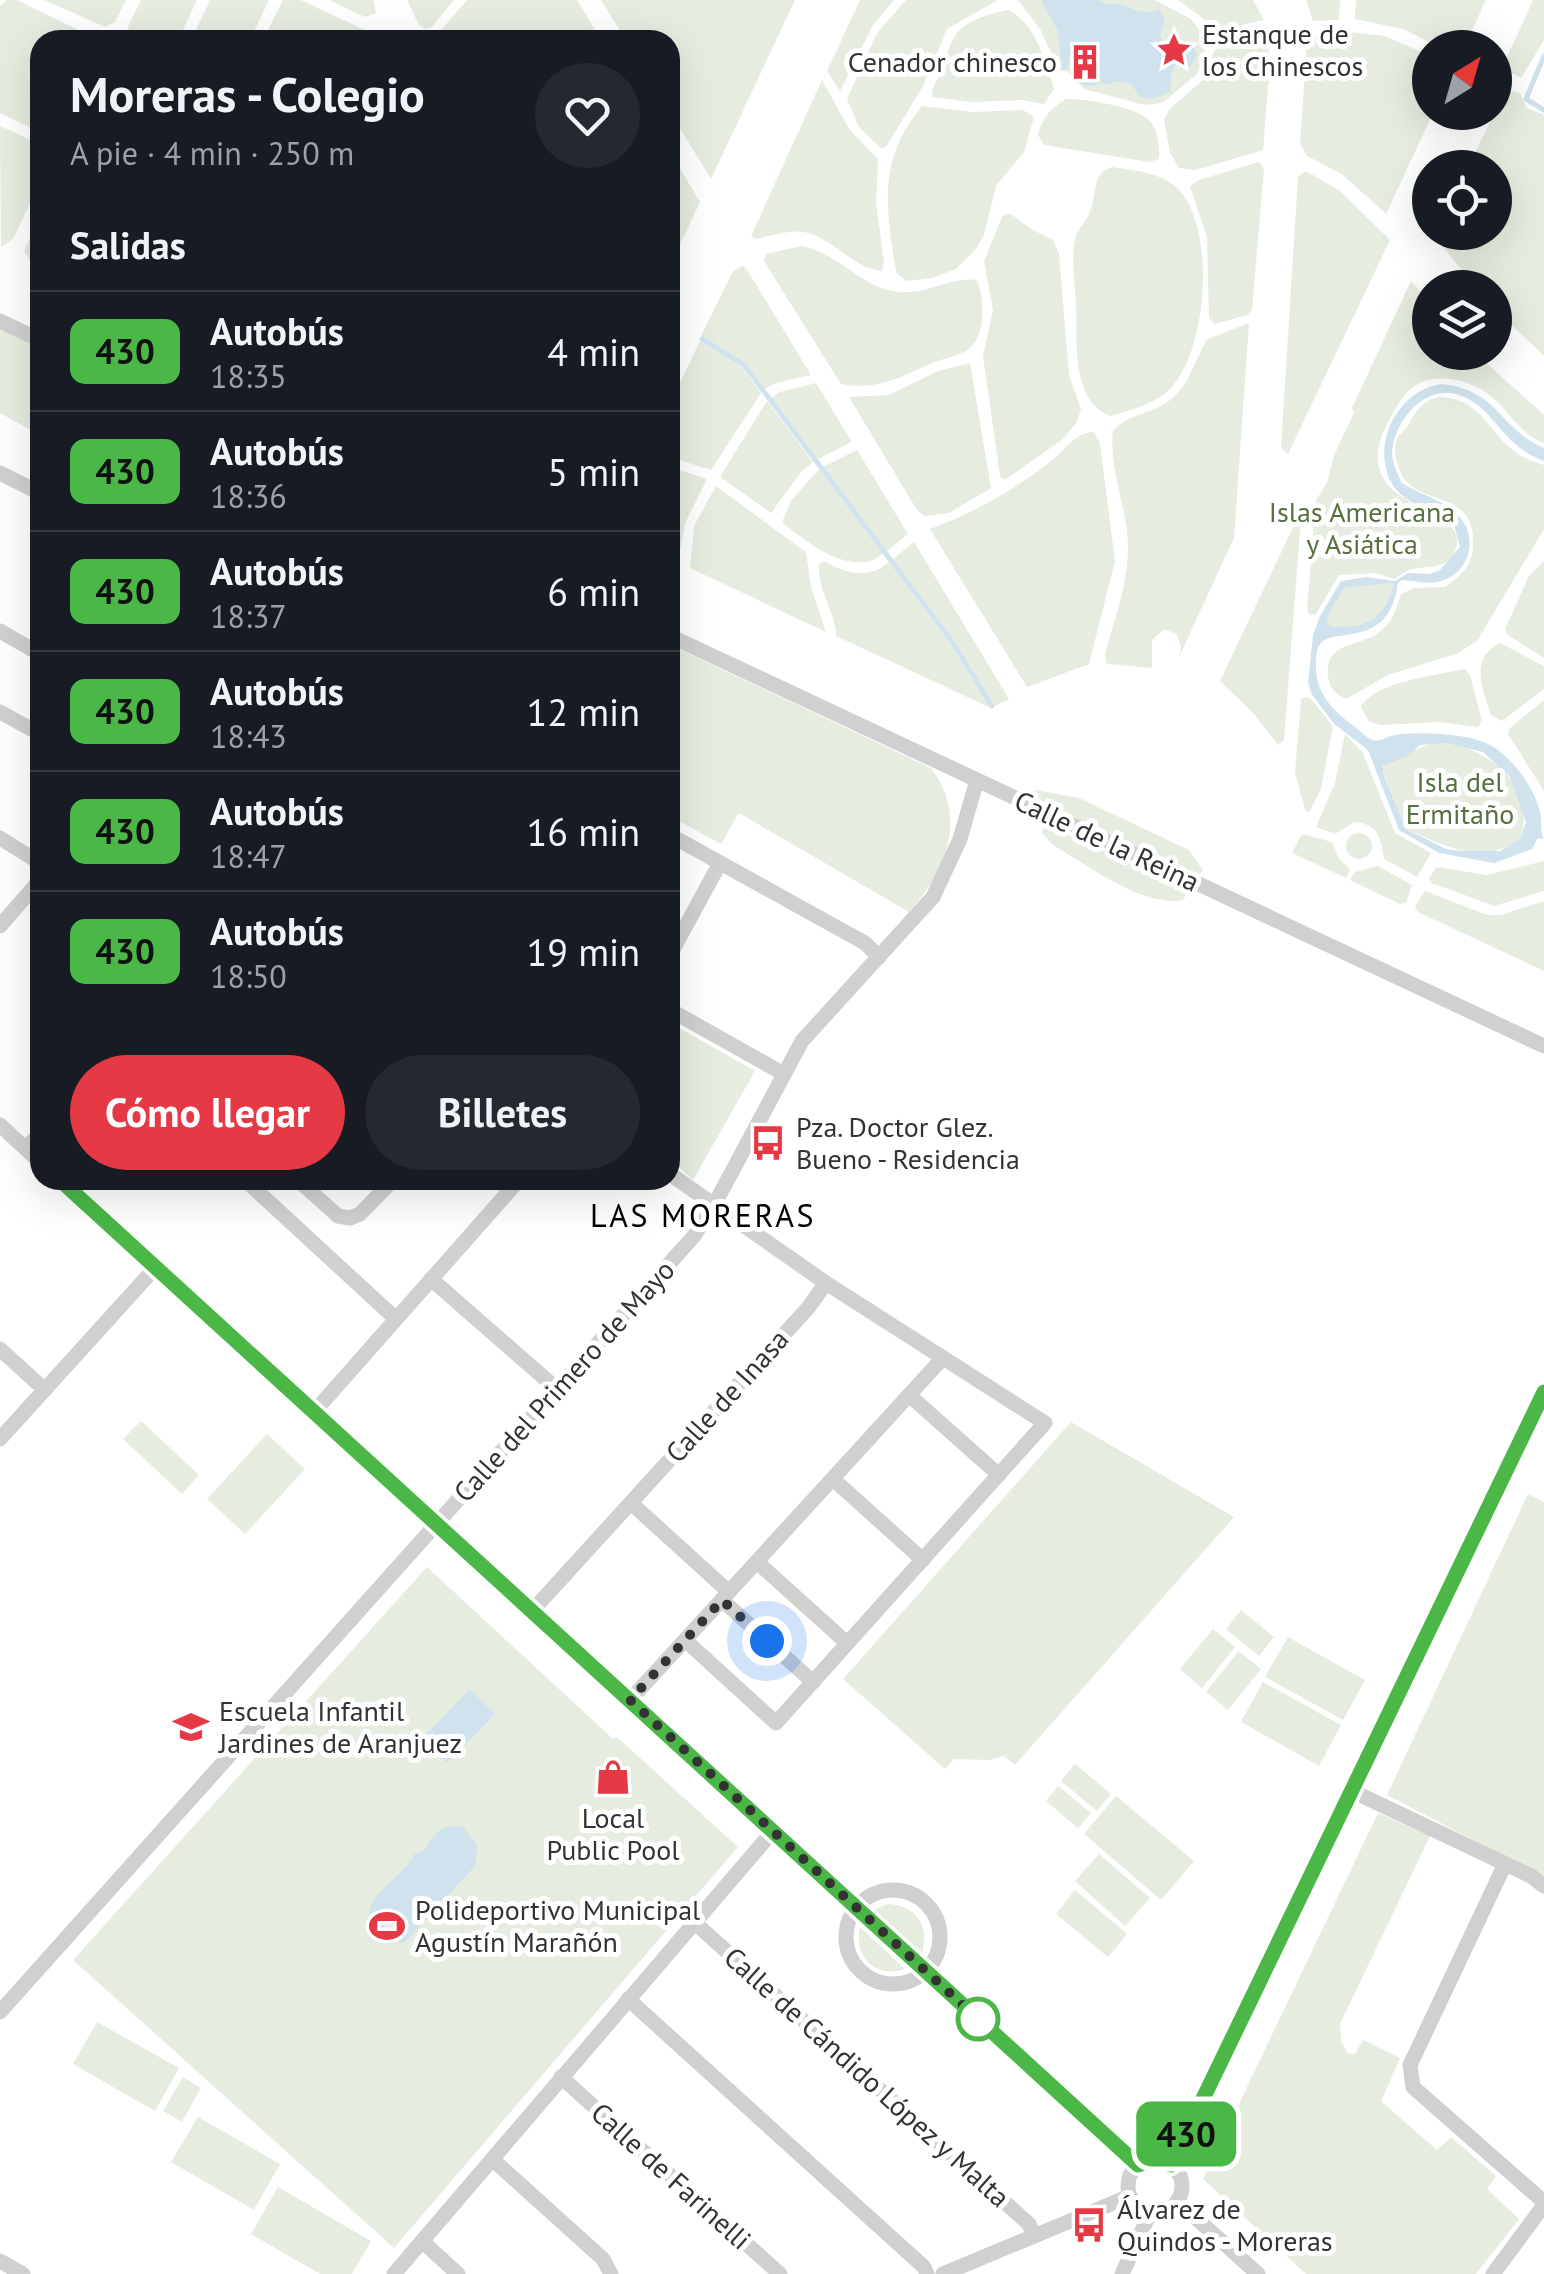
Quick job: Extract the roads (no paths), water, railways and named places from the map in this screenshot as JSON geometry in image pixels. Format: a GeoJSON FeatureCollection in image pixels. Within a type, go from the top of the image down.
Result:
{"type":"FeatureCollection","features":[{"type":"Feature","properties":{"kind":"street"},"geometry":{"type":"LineString","coordinates":[[0,321],[30,335]]}},
{"type":"Feature","properties":{"kind":"street"},"geometry":{"type":"LineString","coordinates":[[0,474],[30,488]]}},
{"type":"Feature","properties":{"kind":"street"},"geometry":{"type":"LineString","coordinates":[[0,632],[30,648]]}},
{"type":"Feature","properties":{"kind":"street","name":"Calle de la Reina"},"geometry":{"type":"LineString","coordinates":[[680,641],[1544,1046]]}},
{"type":"Feature","properties":{"kind":"street"},"geometry":{"type":"LineString","coordinates":[[0,712],[30,728]]}},
{"type":"Feature","properties":{"kind":"street"},"geometry":{"type":"LineString","coordinates":[[680,1016],[784,1074],[802,1041],[933,897],[960,838],[977,780]]}},
{"type":"Feature","properties":{"kind":"street"},"geometry":{"type":"LineString","coordinates":[[0,838],[30,858]]}},
{"type":"Feature","properties":{"kind":"street"},"geometry":{"type":"LineString","coordinates":[[680,841],[865,944],[879,957]]}},
{"type":"Feature","properties":{"kind":"street"},"geometry":{"type":"LineString","coordinates":[[680,937],[720,863]]}},
{"type":"Feature","properties":{"kind":"street"},"geometry":{"type":"LineString","coordinates":[[0,926],[30,892]]}},
{"type":"Feature","properties":{"kind":"street","name":"Calle del Primero de Mayo"},"geometry":{"type":"LineString","coordinates":[[0,2012],[694,1236],[784,1074]]}},
{"type":"Feature","properties":{"kind":"street"},"geometry":{"type":"LineString","coordinates":[[0,1124],[30,1152]]}},
{"type":"Feature","properties":{"kind":"street"},"geometry":{"type":"LineString","coordinates":[[26,1148],[30,1144]]}},
{"type":"Feature","properties":{"kind":"street"},"geometry":{"type":"LineString","coordinates":[[680,1182],[826,1283],[1045,1424],[776,1723],[685,1640]]}},
{"type":"Feature","properties":{"kind":"street"},"geometry":{"type":"LineString","coordinates":[[71,1190],[1138,2165]]}},
{"type":"Feature","properties":{"kind":"street"},"geometry":{"type":"LineString","coordinates":[[256,1190],[396,1319]]}},
{"type":"Feature","properties":{"kind":"street"},"geometry":{"type":"LineString","coordinates":[[309,1190],[338,1216],[350,1218],[360,1214],[383,1190]]}},
{"type":"Feature","properties":{"kind":"street"},"geometry":{"type":"LineString","coordinates":[[314,1412],[510,1190]]}},
{"type":"Feature","properties":{"kind":"street"},"geometry":{"type":"LineString","coordinates":[[0,1438],[156,1268]]}},
{"type":"Feature","properties":{"kind":"street"},"geometry":{"type":"LineString","coordinates":[[431,1280],[558,1390]]}},
{"type":"Feature","properties":{"kind":"street","name":"Calle de Inasa"},"geometry":{"type":"LineString","coordinates":[[532,1611],[826,1283]]}},
{"type":"Feature","properties":{"kind":"street"},"geometry":{"type":"LineString","coordinates":[[0,1349],[45,1390]]}},
{"type":"Feature","properties":{"kind":"street"},"geometry":{"type":"LineString","coordinates":[[630,1700],[942,1360]]}},
{"type":"Feature","properties":{"kind":"street"},"geometry":{"type":"LineString","coordinates":[[1171,2165],[1544,1392]]}},
{"type":"Feature","properties":{"kind":"street"},"geometry":{"type":"LineString","coordinates":[[910,1395],[999,1475]]}},
{"type":"Feature","properties":{"kind":"street"},"geometry":{"type":"LineString","coordinates":[[833,1479],[923,1560]]}},
{"type":"Feature","properties":{"kind":"street"},"geometry":{"type":"LineString","coordinates":[[631,1503],[813,1682]]}},
{"type":"Feature","properties":{"kind":"street"},"geometry":{"type":"LineString","coordinates":[[757,1562],[848,1643]]}},
{"type":"Feature","properties":{"kind":"street"},"geometry":{"type":"LineString","coordinates":[[1350,1790],[1544,1886]]}},
{"type":"Feature","properties":{"kind":"street"},"geometry":{"type":"LineString","coordinates":[[394,2274],[772,1831]]}},
{"type":"Feature","properties":{"kind":"street"},"geometry":{"type":"LineString","coordinates":[[1493,2274],[1544,2204],[1413,2087],[1410,2064],[1505,1864]]}},
{"type":"Feature","properties":{"kind":"street"},"geometry":{"type":"LineString","coordinates":[[896,1890],[924,1902],[934,1914],[940,1944],[926,1971],[898,1984],[882,1983],[856,1966],[845,1937],[855,1908],[881,1891],[896,1890]]}},
{"type":"Feature","properties":{"kind":"street","name":"Calle de Cándido López y Malta"},"geometry":{"type":"LineString","coordinates":[[694,1922],[1029,2224],[1034,2236]]}},
{"type":"Feature","properties":{"kind":"street"},"geometry":{"type":"LineString","coordinates":[[628,1999],[924,2267],[927,2274]]}},
{"type":"Feature","properties":{"kind":"street","name":"Calle de Farinelli"},"geometry":{"type":"LineString","coordinates":[[561,2077],[780,2274]]}},
{"type":"Feature","properties":{"kind":"street"},"geometry":{"type":"LineString","coordinates":[[492,2158],[603,2260],[611,2274]]}},
{"type":"Feature","properties":{"kind":"street"},"geometry":{"type":"LineString","coordinates":[[1154,2159],[1171,2165],[1180,2178],[1177,2201],[1166,2211],[1142,2210],[1130,2196],[1128,2179],[1138,2165],[1154,2159]]}},
{"type":"Feature","properties":{"kind":"street"},"geometry":{"type":"LineString","coordinates":[[943,2274],[1130,2196]]}},
{"type":"Feature","properties":{"kind":"street"},"geometry":{"type":"LineString","coordinates":[[1177,2201],[1258,2274]]}},
{"type":"Feature","properties":{"kind":"street"},"geometry":{"type":"LineString","coordinates":[[1122,2274],[1150,2212]]}},
{"type":"Feature","properties":{"kind":"street"},"geometry":{"type":"LineString","coordinates":[[422,2241],[458,2274]]}},
{"type":"Feature","properties":{"kind":"street"},"geometry":{"type":"LineString","coordinates":[[0,2261],[23,2274]]}},
{"type":"Feature","properties":{"kind":"water","name":"Estanque de los Chinescos"},"geometry":{"type":"Polygon","coordinates":[[[1041,0],[1098,0],[1140,12],[1159,9],[1165,20],[1160,35],[1163,43],[1179,49],[1193,45],[1197,56],[1190,67],[1182,61],[1177,64],[1171,75],[1170,92],[1153,99],[1141,97],[1130,83],[1082,85],[1080,82],[1089,80],[1094,73],[1094,56],[1089,49],[1079,46],[1070,56],[1068,69],[1062,69],[1058,31],[1041,0]]]}},
{"type":"Feature","properties":{"kind":"water"},"geometry":{"type":"Polygon","coordinates":[[[1442,384],[1476,394],[1517,431],[1544,448],[1544,461],[1518,446],[1481,408],[1459,395],[1436,394],[1416,405],[1396,434],[1394,464],[1402,483],[1456,513],[1468,531],[1469,552],[1460,570],[1441,581],[1398,583],[1392,606],[1382,621],[1369,629],[1322,643],[1317,652],[1317,676],[1330,704],[1370,739],[1445,734],[1483,742],[1508,759],[1533,793],[1544,839],[1538,838],[1532,849],[1494,863],[1439,853],[1399,830],[1368,750],[1334,724],[1308,683],[1313,635],[1341,581],[1366,577],[1395,581],[1408,573],[1429,574],[1440,570],[1460,547],[1454,525],[1400,493],[1387,472],[1384,455],[1391,423],[1412,397],[1442,384]],[[1394,583],[1344,588],[1326,619],[1330,626],[1355,626],[1373,619],[1386,604],[1394,583]],[[1445,743],[1420,745],[1407,756],[1383,766],[1406,829],[1446,849],[1462,851],[1500,851],[1520,839],[1526,822],[1510,777],[1483,752],[1445,743]]]}},
{"type":"Feature","properties":{"kind":"water"},"geometry":{"type":"Polygon","coordinates":[[[470,1689],[495,1714],[447,1763],[422,1738],[470,1689]]]}},
{"type":"Feature","properties":{"kind":"water"},"geometry":{"type":"Polygon","coordinates":[[[463,1827],[477,1844],[476,1865],[409,1938],[403,1943],[396,1941],[392,1934],[397,1920],[381,1928],[372,1919],[374,1900],[414,1854],[426,1849],[439,1831],[463,1827]]]}},
{"type":"Feature","properties":{"kind":"waterway"},"geometry":{"type":"LineString","coordinates":[[1544,56],[1526,99],[1544,110]]}},
{"type":"Feature","properties":{"kind":"waterway"},"geometry":{"type":"LineString","coordinates":[[702,339],[744,365],[953,643],[992,706]]}},
{"type":"Feature","properties":{"kind":"place","name":"Estanque de los Chinescos"},"geometry":{"type":"Point","coordinates":[1174,50]}},
{"type":"Feature","properties":{"kind":"place","name":"Cenador chinesco"},"geometry":{"type":"Point","coordinates":[1085,62]}},
{"type":"Feature","properties":{"kind":"place","name":"Pza. Doctor Glez. Bueno - Residencia"},"geometry":{"type":"Point","coordinates":[768,1143]}},
{"type":"Feature","properties":{"kind":"place","name":"Escuela Infantil Jardines de Aranjuez"},"geometry":{"type":"Point","coordinates":[191,1727]}},
{"type":"Feature","properties":{"kind":"place","name":"Local Public Pool"},"geometry":{"type":"Point","coordinates":[613,1777]}},
{"type":"Feature","properties":{"kind":"place","name":"Polideportivo Municipal Agustín Marañón"},"geometry":{"type":"Point","coordinates":[387,1926]}},
{"type":"Feature","properties":{"kind":"place","name":"Álvarez de Quindos - Moreras"},"geometry":{"type":"Point","coordinates":[1089,2225]}},
{"type":"Feature","properties":{"kind":"district","name":"LAS MORERAS"},"geometry":{"type":"Point","coordinates":[703,1216]}},
{"type":"Feature","properties":{"kind":"park label","name":"Islas Americana y Asiática"},"geometry":{"type":"Point","coordinates":[1362,528]}},
{"type":"Feature","properties":{"kind":"park label","name":"Isla del Ermitaño"},"geometry":{"type":"Point","coordinates":[1460,798]}}]}
